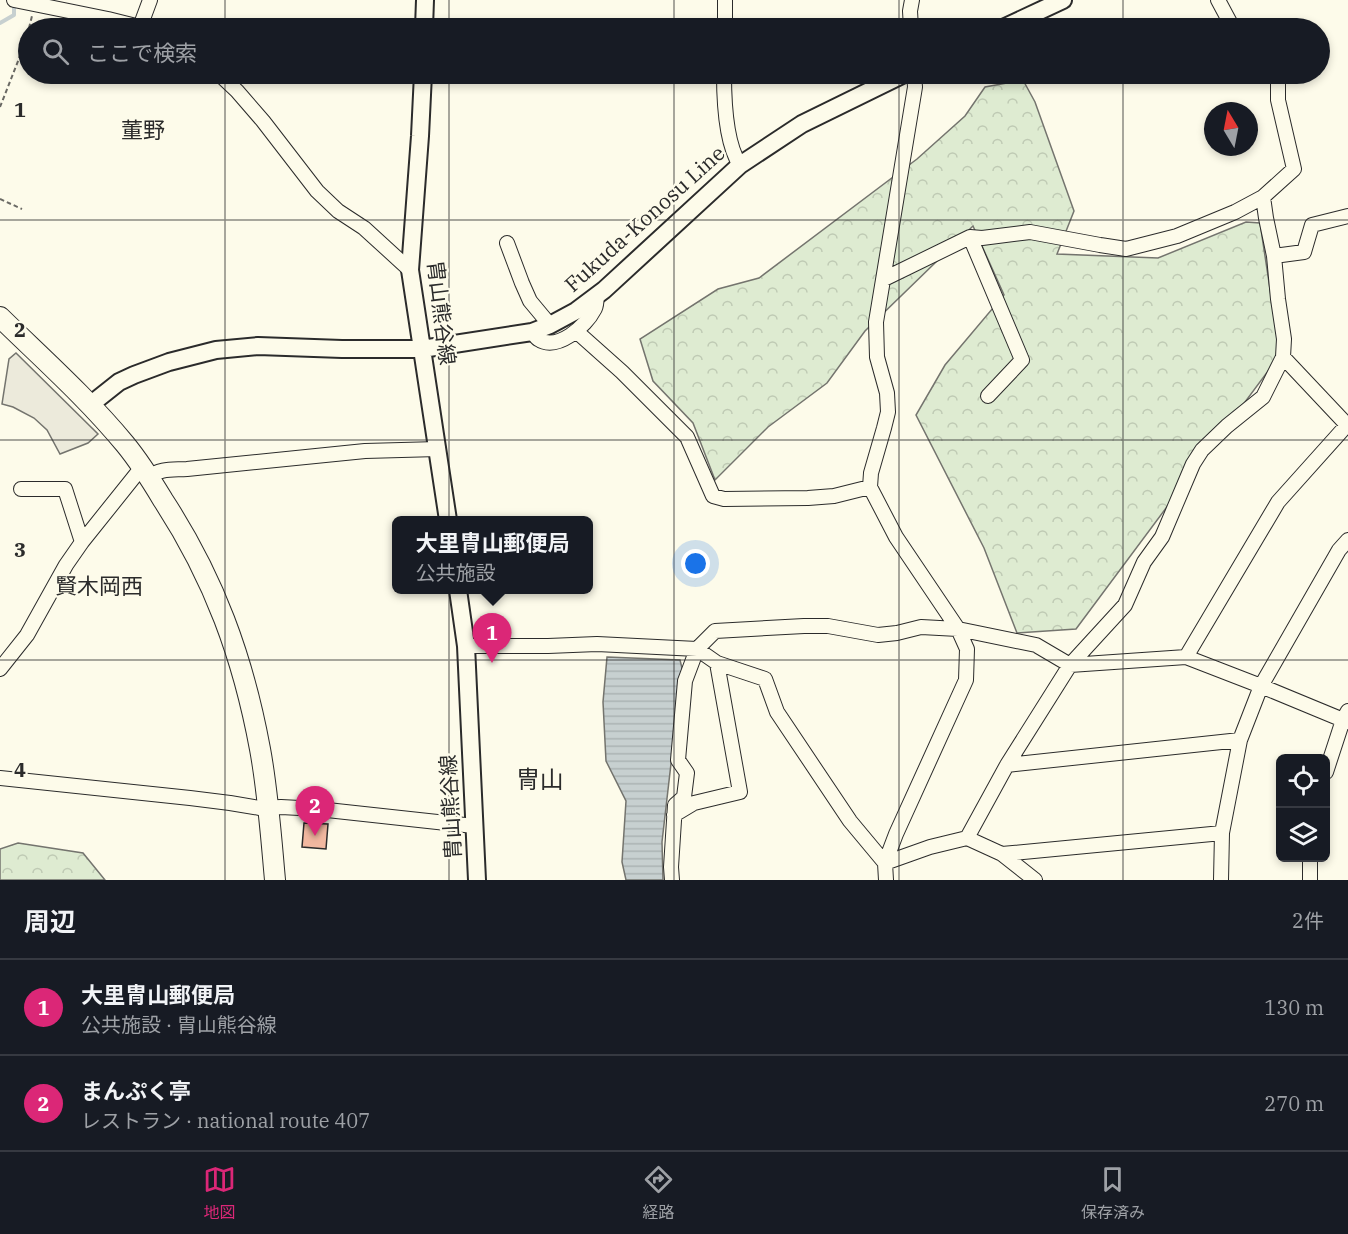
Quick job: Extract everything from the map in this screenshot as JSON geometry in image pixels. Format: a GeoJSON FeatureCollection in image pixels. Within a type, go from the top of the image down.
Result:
{"type":"FeatureCollection","features":[{"type":"Feature","properties":{"kind":"highway"},"geometry":{"type":"LineString","coordinates":[[0,317],[90,405],[124,443],[146,472],[207,576],[244,675],[255,723],[261,752],[275,880]]}},
{"type":"Feature","properties":{"kind":"main road"},"geometry":{"type":"LineString","coordinates":[[424,0],[424,18]]}},
{"type":"Feature","properties":{"kind":"main road"},"geometry":{"type":"LineString","coordinates":[[1024,18],[1063,0]]}},
{"type":"Feature","properties":{"kind":"main road","name":"胄山熊谷線"},"geometry":{"type":"LineString","coordinates":[[423,84],[410,270],[447,516]]}},
{"type":"Feature","properties":{"kind":"main road","name":"Fukuda-Konosu Line"},"geometry":{"type":"LineString","coordinates":[[90,405],[119,382],[134,375],[170,362],[216,350],[258,346],[422,349],[532,332],[550,325],[597,296],[740,165],[802,124],[884,84]]}},
{"type":"Feature","properties":{"kind":"main road","name":"胄山熊谷線"},"geometry":{"type":"LineString","coordinates":[[459,594],[466,646],[477,880]]}},
{"type":"Feature","properties":{"kind":"street"},"geometry":{"type":"LineString","coordinates":[[14,0],[34,2],[104,18]]}},
{"type":"Feature","properties":{"kind":"street"},"geometry":{"type":"LineString","coordinates":[[145,18],[150,0]]}},
{"type":"Feature","properties":{"kind":"street"},"geometry":{"type":"LineString","coordinates":[[725,0],[725,18]]}},
{"type":"Feature","properties":{"kind":"street"},"geometry":{"type":"LineString","coordinates":[[910,18],[912,0]]}},
{"type":"Feature","properties":{"kind":"street"},"geometry":{"type":"LineString","coordinates":[[1218,0],[1228,18]]}},
{"type":"Feature","properties":{"kind":"street"},"geometry":{"type":"LineString","coordinates":[[230,84],[264,121],[317,191],[338,211],[364,228],[410,270]]}},
{"type":"Feature","properties":{"kind":"street"},"geometry":{"type":"LineString","coordinates":[[724,84],[732,150],[740,165]]}},
{"type":"Feature","properties":{"kind":"street"},"geometry":{"type":"LineString","coordinates":[[886,880],[885,863],[896,834],[966,680],[967,649],[958,628],[896,537],[870,487],[870,473],[888,412],[888,393],[876,357],[876,322],[915,84]]}},
{"type":"Feature","properties":{"kind":"street"},"geometry":{"type":"LineString","coordinates":[[884,279],[970,237],[982,238],[1030,232],[1126,249],[1177,236],[1235,212],[1263,197],[1294,169],[1278,100],[1278,84]]}},
{"type":"Feature","properties":{"kind":"street"},"geometry":{"type":"LineString","coordinates":[[967,838],[1007,765],[1070,665],[1125,605],[1144,562],[1162,537],[1193,464],[1202,450],[1263,397],[1283,357],[1284,339],[1274,256],[1263,197]]}},
{"type":"Feature","properties":{"kind":"street"},"geometry":{"type":"LineString","coordinates":[[1274,256],[1304,252],[1311,225],[1348,216]]}},
{"type":"Feature","properties":{"kind":"street"},"geometry":{"type":"LineString","coordinates":[[970,237],[1022,360],[988,396]]}},
{"type":"Feature","properties":{"kind":"street"},"geometry":{"type":"LineString","coordinates":[[507,243],[531,301],[550,325]]}},
{"type":"Feature","properties":{"kind":"street"},"geometry":{"type":"LineString","coordinates":[[532,332],[539,340],[549,343],[564,340],[576,331],[594,310],[597,296]]}},
{"type":"Feature","properties":{"kind":"street"},"geometry":{"type":"LineString","coordinates":[[576,331],[622,372],[687,437],[713,496],[724,499],[808,498],[834,496],[870,487]]}},
{"type":"Feature","properties":{"kind":"street"},"geometry":{"type":"LineString","coordinates":[[1186,657],[1278,502],[1347,426],[1283,357]]}},
{"type":"Feature","properties":{"kind":"street"},"geometry":{"type":"LineString","coordinates":[[0,669],[27,635],[66,565],[82,542],[146,472],[365,451],[438,449]]}},
{"type":"Feature","properties":{"kind":"street"},"geometry":{"type":"LineString","coordinates":[[21,489],[65,489],[82,542]]}},
{"type":"Feature","properties":{"kind":"street"},"geometry":{"type":"LineString","coordinates":[[1221,880],[1222,832],[1240,740],[1261,686],[1338,550],[1348,540]]}},
{"type":"Feature","properties":{"kind":"street"},"geometry":{"type":"LineString","coordinates":[[672,880],[675,805],[684,797],[687,773],[678,760],[685,681],[697,649],[715,631],[828,626],[878,635],[921,627],[958,628],[1036,645],[1070,665],[1186,657],[1346,717],[1330,761]]}},
{"type":"Feature","properties":{"kind":"street"},"geometry":{"type":"LineString","coordinates":[[466,646],[597,644],[697,649],[717,663],[765,679],[777,712],[850,821],[885,863]]}},
{"type":"Feature","properties":{"kind":"street"},"geometry":{"type":"LineString","coordinates":[[674,815],[694,803],[740,792],[717,663]]}},
{"type":"Feature","properties":{"kind":"street"},"geometry":{"type":"LineString","coordinates":[[1007,765],[1240,740]]}},
{"type":"Feature","properties":{"kind":"street"},"geometry":{"type":"LineString","coordinates":[[0,778],[268,808],[318,809],[474,826]]}},
{"type":"Feature","properties":{"kind":"street"},"geometry":{"type":"LineString","coordinates":[[1002,854],[1222,832]]}},
{"type":"Feature","properties":{"kind":"street"},"geometry":{"type":"LineString","coordinates":[[885,863],[930,847],[967,838],[1002,854],[1035,880]]}},
{"type":"Feature","properties":{"kind":"street"},"geometry":{"type":"LineString","coordinates":[[1310,862],[1310,880]]}},
{"type":"Feature","properties":{"kind":"path"},"geometry":{"type":"LineString","coordinates":[[0,106],[18,61]]}},
{"type":"Feature","properties":{"kind":"path"},"geometry":{"type":"LineString","coordinates":[[0,199],[22,209]]}},
{"type":"Feature","properties":{"kind":"green space"},"geometry":{"type":"Polygon","coordinates":[[[1025,84],[1035,102],[1074,211],[1057,254],[1158,258],[1246,222],[1260,223],[1280,355],[1076,629],[1017,633],[984,548],[916,415],[945,365],[1004,295],[973,226],[865,331],[827,383],[768,427],[715,480],[693,423],[653,381],[640,339],[718,289],[759,278],[917,159],[965,116],[985,87],[1025,84]]]}},
{"type":"Feature","properties":{"kind":"green space"},"geometry":{"type":"Polygon","coordinates":[[[18,843],[83,853],[105,880],[0,880],[0,849],[18,843]]]}},
{"type":"Feature","properties":{"kind":"shaded area"},"geometry":{"type":"Polygon","coordinates":[[[16,353],[98,434],[88,443],[60,454],[47,430],[34,418],[2,404],[9,359],[16,353]]]}},
{"type":"Feature","properties":{"kind":"shaded area"},"geometry":{"type":"Polygon","coordinates":[[[607,657],[680,660],[682,668],[662,842],[663,880],[626,880],[622,862],[626,801],[606,761],[603,702],[607,657]]]}},
{"type":"Feature","properties":{"kind":"building"},"geometry":{"type":"Polygon","coordinates":[[[304,823],[328,824],[326,849],[302,847],[304,823]]]}},
{"type":"Feature","properties":{"kind":"waterway"},"geometry":{"type":"LineString","coordinates":[[0,23],[14,15],[14,3]]}},
{"type":"Feature","properties":{"kind":"place","name":"大里冑山郵便局"},"geometry":{"type":"Point","coordinates":[492,663]}},
{"type":"Feature","properties":{"kind":"place","name":"まんぷく亭"},"geometry":{"type":"Point","coordinates":[315,836]}},
{"type":"Feature","properties":{"kind":"district","name":"董野"},"geometry":{"type":"Point","coordinates":[143,130]}},
{"type":"Feature","properties":{"kind":"district","name":"賢木岡西"},"geometry":{"type":"Point","coordinates":[99,586]}},
{"type":"Feature","properties":{"kind":"district","name":"冑山"},"geometry":{"type":"Point","coordinates":[540,780]}}]}
